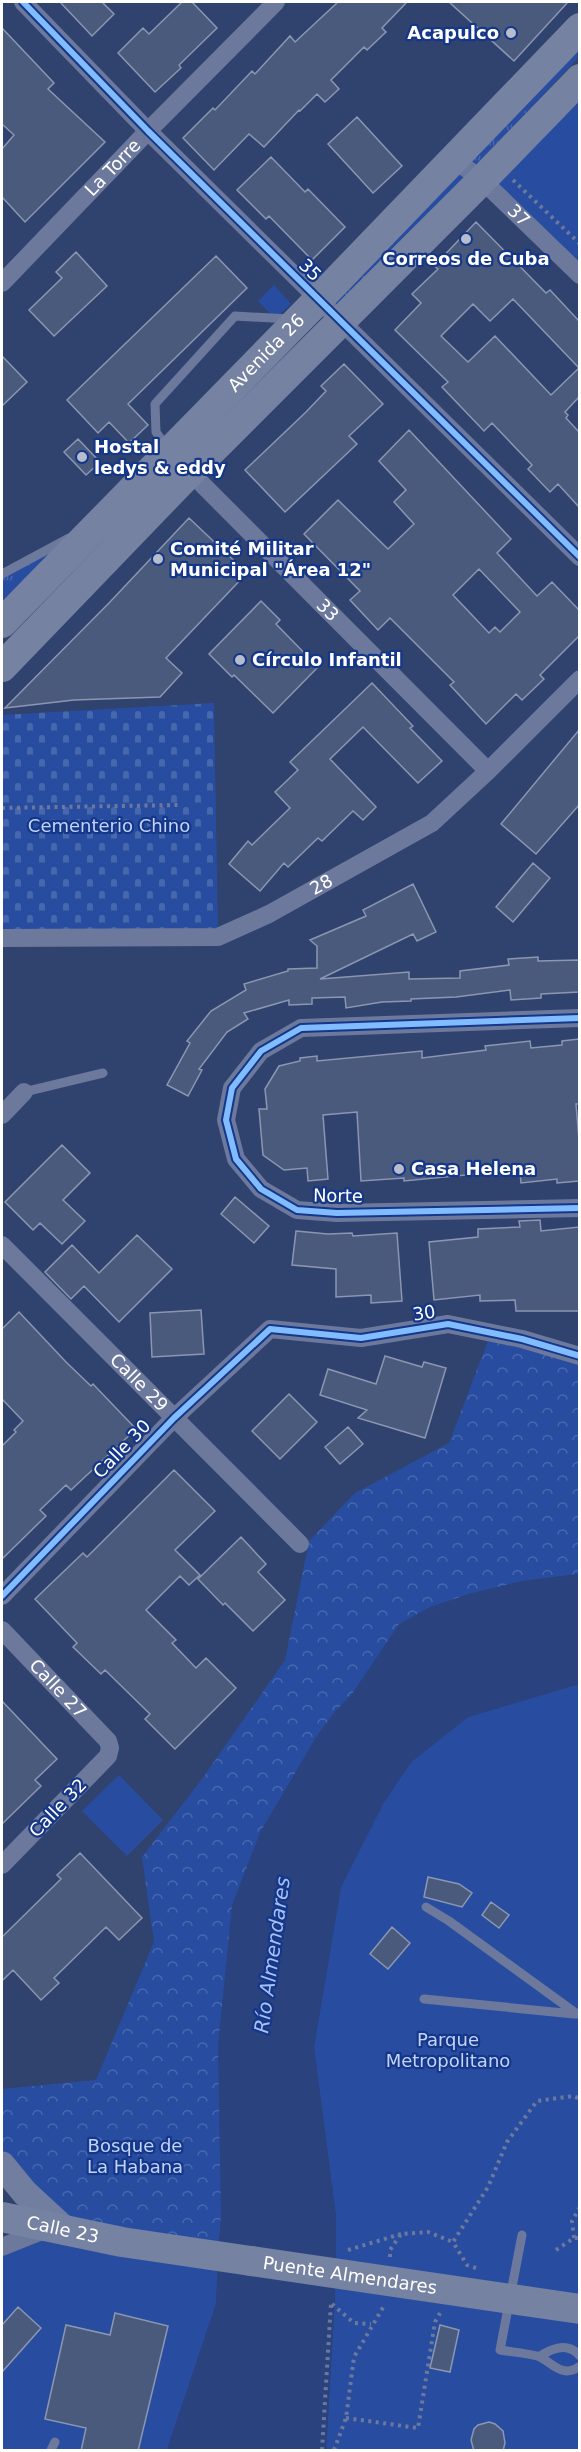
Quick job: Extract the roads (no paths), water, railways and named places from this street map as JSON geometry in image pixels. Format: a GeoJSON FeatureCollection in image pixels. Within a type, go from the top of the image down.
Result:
{"type":"FeatureCollection","features":[{"type":"Feature","properties":{"kind":"main road","name":"Avenida 26"},"geometry":{"type":"LineString","coordinates":[[2,624],[579,28]]}},
{"type":"Feature","properties":{"kind":"main road","name":"Avenida 26"},"geometry":{"type":"LineString","coordinates":[[2,667],[190,472],[482,180],[579,79]]}},
{"type":"Feature","properties":{"kind":"main road"},"geometry":{"type":"LineString","coordinates":[[2,2165],[58,2228]]}},
{"type":"Feature","properties":{"kind":"main road","name":"Calle 23"},"geometry":{"type":"LineString","coordinates":[[2,2217],[122,2242]]}},
{"type":"Feature","properties":{"kind":"main road","name":"Puente Almendares"},"geometry":{"type":"LineString","coordinates":[[122,2242],[579,2309]]}},
{"type":"Feature","properties":{"kind":"street","name":"35"},"geometry":{"type":"LineString","coordinates":[[23,2],[147,131],[308,310],[340,322],[579,557]]}},
{"type":"Feature","properties":{"kind":"street","name":"La Torre"},"geometry":{"type":"LineString","coordinates":[[2,283],[147,131],[276,2]]}},
{"type":"Feature","properties":{"kind":"street","name":"37"},"geometry":{"type":"LineString","coordinates":[[454,159],[482,180],[579,275]]}},
{"type":"Feature","properties":{"kind":"street","name":"33"},"geometry":{"type":"LineString","coordinates":[[169,450],[488,771]]}},
{"type":"Feature","properties":{"kind":"street","name":"28"},"geometry":{"type":"LineString","coordinates":[[2,938],[218,937],[269,914],[432,823],[488,771],[579,679]]}},
{"type":"Feature","properties":{"kind":"street","name":"Norte"},"geometry":{"type":"LineString","coordinates":[[579,1018],[301,1028],[261,1052],[232,1088],[226,1120],[236,1159],[261,1189],[297,1210],[337,1213],[579,1208]]}},
{"type":"Feature","properties":{"kind":"street"},"geometry":{"type":"LineString","coordinates":[[2,1115],[24,1092]]}},
{"type":"Feature","properties":{"kind":"street","name":"Calle 29"},"geometry":{"type":"LineString","coordinates":[[2,1245],[300,1544]]}},
{"type":"Feature","properties":{"kind":"street","name":"30"},"geometry":{"type":"LineString","coordinates":[[270,1329],[361,1338],[448,1324],[522,1339],[579,1356]]}},
{"type":"Feature","properties":{"kind":"street","name":"Calle 30"},"geometry":{"type":"LineString","coordinates":[[2,1596],[174,1418],[270,1329]]}},
{"type":"Feature","properties":{"kind":"street","name":"Calle 27"},"geometry":{"type":"LineString","coordinates":[[2,1630],[108,1741],[110,1748]]}},
{"type":"Feature","properties":{"kind":"street","name":"Calle 32"},"geometry":{"type":"LineString","coordinates":[[2,1865],[108,1756],[110,1748]]}},
{"type":"Feature","properties":{"kind":"street"},"geometry":{"type":"LineString","coordinates":[[2,2247],[58,2228]]}},
{"type":"Feature","properties":{"kind":"lane"},"geometry":{"type":"LineString","coordinates":[[169,450],[156,432],[155,404],[235,316],[308,310]]}},
{"type":"Feature","properties":{"kind":"lane"},"geometry":{"type":"LineString","coordinates":[[2,574],[100,522]]}},
{"type":"Feature","properties":{"kind":"lane"},"geometry":{"type":"LineString","coordinates":[[24,1092],[103,1073]]}},
{"type":"Feature","properties":{"kind":"lane"},"geometry":{"type":"LineString","coordinates":[[426,1907],[578,2014]]}},
{"type":"Feature","properties":{"kind":"lane"},"geometry":{"type":"LineString","coordinates":[[424,1999],[578,2014]]}},
{"type":"Feature","properties":{"kind":"lane"},"geometry":{"type":"LineString","coordinates":[[522,2235],[500,2350],[540,2356],[551,2366],[564,2370],[575,2369],[579,2366]]}},
{"type":"Feature","properties":{"kind":"lane"},"geometry":{"type":"LineString","coordinates":[[540,2356],[554,2348],[566,2347],[575,2351],[579,2356]]}},
{"type":"Feature","properties":{"kind":"water","name":"Río Almendares"},"geometry":{"type":"Polygon","coordinates":[[[579,1574],[579,1684],[468,1717],[411,1762],[383,1804],[341,1887],[314,2047],[336,2217],[335,2297],[326,2450],[167,2450],[216,2304],[221,2213],[218,2046],[232,1905],[260,1833],[317,1736],[352,1694],[399,1624],[430,1607],[469,1594],[523,1581],[579,1574]]]}},
{"type":"Feature","properties":{"kind":"place","name":"Acapulco"},"geometry":{"type":"Point","coordinates":[511,33]}},
{"type":"Feature","properties":{"kind":"place","name":"Correos de Cuba"},"geometry":{"type":"Point","coordinates":[466,239]}},
{"type":"Feature","properties":{"kind":"place","name":"Hostal ledys & eddy"},"geometry":{"type":"Point","coordinates":[82,457]}},
{"type":"Feature","properties":{"kind":"place","name":"Comité Militar Municipal \"Área 12\""},"geometry":{"type":"Point","coordinates":[158,559]}},
{"type":"Feature","properties":{"kind":"place","name":"Círculo Infantil"},"geometry":{"type":"Point","coordinates":[240,660]}},
{"type":"Feature","properties":{"kind":"place","name":"Casa Helena"},"geometry":{"type":"Point","coordinates":[399,1169]}},
{"type":"Feature","properties":{"kind":"park label","name":"Cementerio Chino"},"geometry":{"type":"Point","coordinates":[109,826]}},
{"type":"Feature","properties":{"kind":"park label","name":"Parque Metropolitano"},"geometry":{"type":"Point","coordinates":[448,2050]}},
{"type":"Feature","properties":{"kind":"park label","name":"Bosque de La Habana"},"geometry":{"type":"Point","coordinates":[135,2156]}}]}
